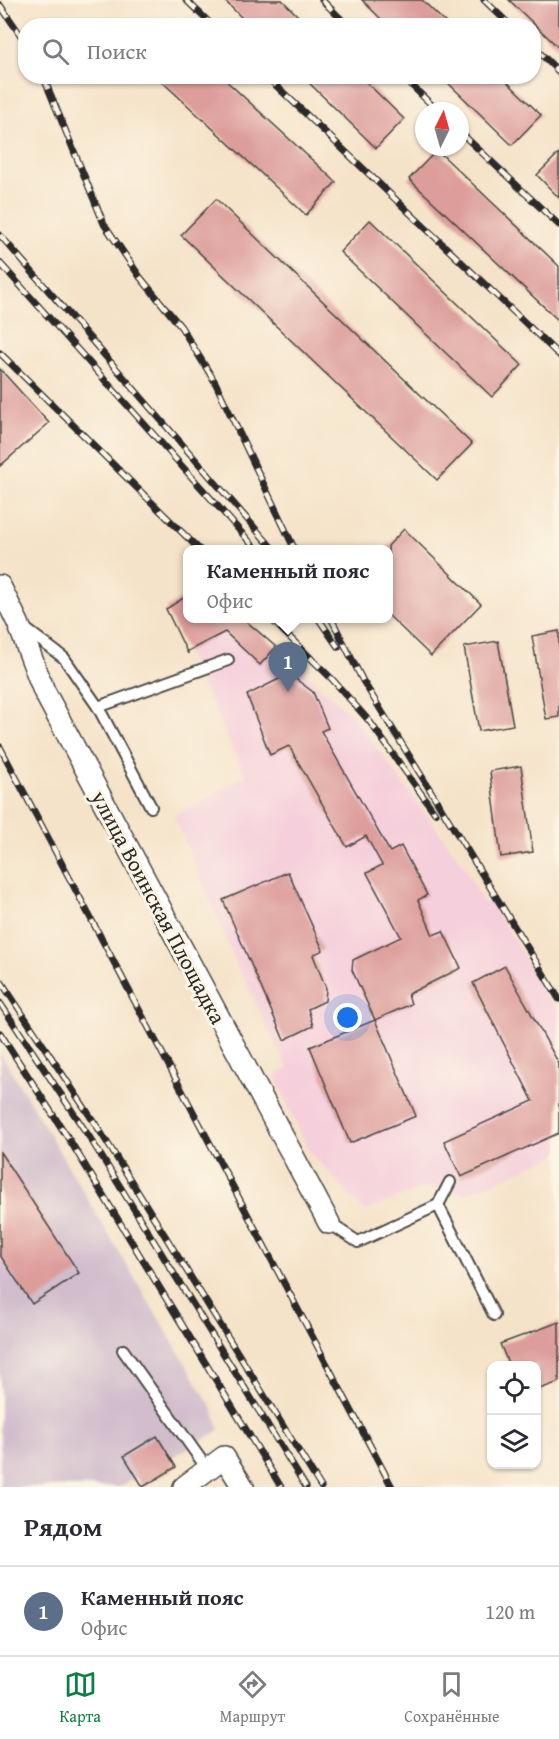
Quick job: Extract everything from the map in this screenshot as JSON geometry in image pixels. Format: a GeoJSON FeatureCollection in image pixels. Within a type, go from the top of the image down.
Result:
{"type":"FeatureCollection","features":[{"type":"Feature","properties":{"kind":"street","name":"улица Воинская Площадка"},"geometry":{"type":"LineString","coordinates":[[0,586],[18,623],[44,691],[329,1223]]}},
{"type":"Feature","properties":{"kind":"street"},"geometry":{"type":"LineString","coordinates":[[184,1487],[224,1457],[243,1487]]}},
{"type":"Feature","properties":{"kind":"lane"},"geometry":{"type":"LineString","coordinates":[[18,623],[64,658],[98,706],[151,807]]}},
{"type":"Feature","properties":{"kind":"lane"},"geometry":{"type":"LineString","coordinates":[[98,706],[228,660]]}},
{"type":"Feature","properties":{"kind":"lane"},"geometry":{"type":"LineString","coordinates":[[329,1223],[358,1242],[438,1205],[450,1182]]}},
{"type":"Feature","properties":{"kind":"lane"},"geometry":{"type":"LineString","coordinates":[[438,1205],[494,1315]]}},
{"type":"Feature","properties":{"kind":"lane"},"geometry":{"type":"LineString","coordinates":[[123,1350],[208,1470]]}},
{"type":"Feature","properties":{"kind":"shaded area"},"geometry":{"type":"Polygon","coordinates":[[[183,598],[183,623],[248,623],[351,714],[463,864],[484,904],[490,902],[559,1013],[559,1154],[467,1194],[423,1187],[365,1211],[309,1151],[275,1077],[288,1068],[237,965],[174,816],[246,776],[166,609],[183,598]]]}},
{"type":"Feature","properties":{"kind":"shaded area"},"geometry":{"type":"Polygon","coordinates":[[[0,1052],[212,1408],[220,1430],[119,1487],[0,1487],[0,1052]]]}},
{"type":"Feature","properties":{"kind":"building"},"geometry":{"type":"Polygon","coordinates":[[[224,0],[282,0],[300,18],[242,18],[224,0]]]}},
{"type":"Feature","properties":{"kind":"building"},"geometry":{"type":"Polygon","coordinates":[[[362,0],[422,0],[441,18],[380,18],[362,0]]]}},
{"type":"Feature","properties":{"kind":"building"},"geometry":{"type":"Polygon","coordinates":[[[509,0],[559,0],[559,48],[541,31],[541,18],[528,18],[509,0]]]}},
{"type":"Feature","properties":{"kind":"building"},"geometry":{"type":"Polygon","coordinates":[[[165,84],[230,84],[336,182],[306,215],[165,84]]]}},
{"type":"Feature","properties":{"kind":"building"},"geometry":{"type":"Polygon","coordinates":[[[310,84],[368,84],[404,119],[376,148],[310,84]]]}},
{"type":"Feature","properties":{"kind":"building"},"geometry":{"type":"Polygon","coordinates":[[[449,84],[509,84],[541,115],[512,145],[449,84]]]}},
{"type":"Feature","properties":{"kind":"building"},"geometry":{"type":"Polygon","coordinates":[[[559,153],[559,198],[537,175],[559,153]]]}},
{"type":"Feature","properties":{"kind":"building"},"geometry":{"type":"Polygon","coordinates":[[[431,156],[443,156],[559,266],[559,321],[409,179],[431,156]]]}},
{"type":"Feature","properties":{"kind":"building"},"geometry":{"type":"Polygon","coordinates":[[[216,199],[472,444],[437,480],[181,235],[216,199]]]}},
{"type":"Feature","properties":{"kind":"building"},"geometry":{"type":"Polygon","coordinates":[[[370,220],[522,365],[492,397],[340,252],[370,220]]]}},
{"type":"Feature","properties":{"kind":"building"},"geometry":{"type":"Polygon","coordinates":[[[0,369],[49,423],[0,466],[0,369]]]}},
{"type":"Feature","properties":{"kind":"building"},"geometry":{"type":"Polygon","coordinates":[[[404,529],[481,604],[431,656],[393,620],[393,545],[389,545],[404,529]]]}},
{"type":"Feature","properties":{"kind":"building"},"geometry":{"type":"Polygon","coordinates":[[[183,598],[183,623],[248,623],[276,647],[260,665],[225,632],[188,651],[188,654],[166,609],[183,598]]]}},
{"type":"Feature","properties":{"kind":"building"},"geometry":{"type":"Polygon","coordinates":[[[559,631],[559,717],[546,719],[532,636],[559,631]]]}},
{"type":"Feature","properties":{"kind":"building"},"geometry":{"type":"Polygon","coordinates":[[[498,641],[513,725],[479,731],[464,647],[498,641]]]}},
{"type":"Feature","properties":{"kind":"building"},"geometry":{"type":"Polygon","coordinates":[[[289,674],[313,692],[328,728],[321,731],[390,852],[401,846],[427,895],[418,900],[433,935],[443,931],[461,968],[408,994],[411,1004],[375,1020],[352,970],[353,960],[401,937],[367,873],[382,865],[366,836],[347,847],[289,746],[270,755],[247,695],[289,674]]]}},
{"type":"Feature","properties":{"kind":"building"},"geometry":{"type":"Polygon","coordinates":[[[521,766],[533,852],[501,857],[490,771],[521,766]]]}},
{"type":"Feature","properties":{"kind":"building"},"geometry":{"type":"Polygon","coordinates":[[[288,872],[323,950],[313,955],[326,988],[325,1001],[308,1009],[313,1026],[284,1040],[223,900],[288,872]]]}},
{"type":"Feature","properties":{"kind":"building"},"geometry":{"type":"Polygon","coordinates":[[[505,966],[559,1064],[559,1133],[461,1177],[444,1141],[533,1101],[473,983],[505,966]]]}},
{"type":"Feature","properties":{"kind":"building"},"geometry":{"type":"Polygon","coordinates":[[[375,1020],[416,1116],[350,1143],[310,1047],[375,1020]]]}},
{"type":"Feature","properties":{"kind":"building"},"geometry":{"type":"Polygon","coordinates":[[[0,1152],[79,1273],[32,1304],[0,1255],[0,1152]]]}},
{"type":"Feature","properties":{"kind":"building"},"geometry":{"type":"Polygon","coordinates":[[[559,1322],[559,1382],[541,1389],[541,1361],[507,1361],[500,1344],[559,1322]]]}},
{"type":"Feature","properties":{"kind":"building"},"geometry":{"type":"Polygon","coordinates":[[[157,1436],[176,1467],[143,1487],[124,1456],[157,1436]]]}},
{"type":"Feature","properties":{"kind":"railway"},"geometry":{"type":"LineString","coordinates":[[186,0],[205,18]]}},
{"type":"Feature","properties":{"kind":"railway"},"geometry":{"type":"LineString","coordinates":[[322,0],[340,18]]}},
{"type":"Feature","properties":{"kind":"railway"},"geometry":{"type":"LineString","coordinates":[[484,0],[503,18]]}},
{"type":"Feature","properties":{"kind":"railway"},"geometry":{"type":"LineString","coordinates":[[0,5],[18,31]]}},
{"type":"Feature","properties":{"kind":"railway"},"geometry":{"type":"LineString","coordinates":[[541,54],[559,72]]}},
{"type":"Feature","properties":{"kind":"railway"},"geometry":{"type":"LineString","coordinates":[[46,84],[104,224],[140,277],[181,327],[215,382],[293,545]]}},
{"type":"Feature","properties":{"kind":"railway"},"geometry":{"type":"LineString","coordinates":[[274,84],[559,355]]}},
{"type":"Feature","properties":{"kind":"railway"},"geometry":{"type":"LineString","coordinates":[[410,84],[429,102]]}},
{"type":"Feature","properties":{"kind":"railway"},"geometry":{"type":"LineString","coordinates":[[469,140],[559,225]]}},
{"type":"Feature","properties":{"kind":"railway"},"geometry":{"type":"LineString","coordinates":[[0,235],[270,545]]}},
{"type":"Feature","properties":{"kind":"railway"},"geometry":{"type":"LineString","coordinates":[[0,263],[253,545]]}},
{"type":"Feature","properties":{"kind":"railway"},"geometry":{"type":"LineString","coordinates":[[0,353],[195,545]]}},
{"type":"Feature","properties":{"kind":"railway"},"geometry":{"type":"LineString","coordinates":[[275,623],[332,679],[370,722],[435,813]]}},
{"type":"Feature","properties":{"kind":"railway"},"geometry":{"type":"LineString","coordinates":[[321,623],[338,647]]}},
{"type":"Feature","properties":{"kind":"railway"},"geometry":{"type":"LineString","coordinates":[[334,623],[363,681],[559,999]]}},
{"type":"Feature","properties":{"kind":"railway"},"geometry":{"type":"LineString","coordinates":[[0,747],[392,1487]]}},
{"type":"Feature","properties":{"kind":"railway"},"geometry":{"type":"LineString","coordinates":[[0,980],[100,1131],[321,1487]]}},
{"type":"Feature","properties":{"kind":"railway"},"geometry":{"type":"LineString","coordinates":[[0,1003],[90,1138],[306,1487]]}},
{"type":"Feature","properties":{"kind":"railway"},"geometry":{"type":"LineString","coordinates":[[0,1033],[72,1144],[281,1487]]}},
{"type":"Feature","properties":{"kind":"place","name":"Каменный пояс"},"geometry":{"type":"Point","coordinates":[288,692]}}]}
